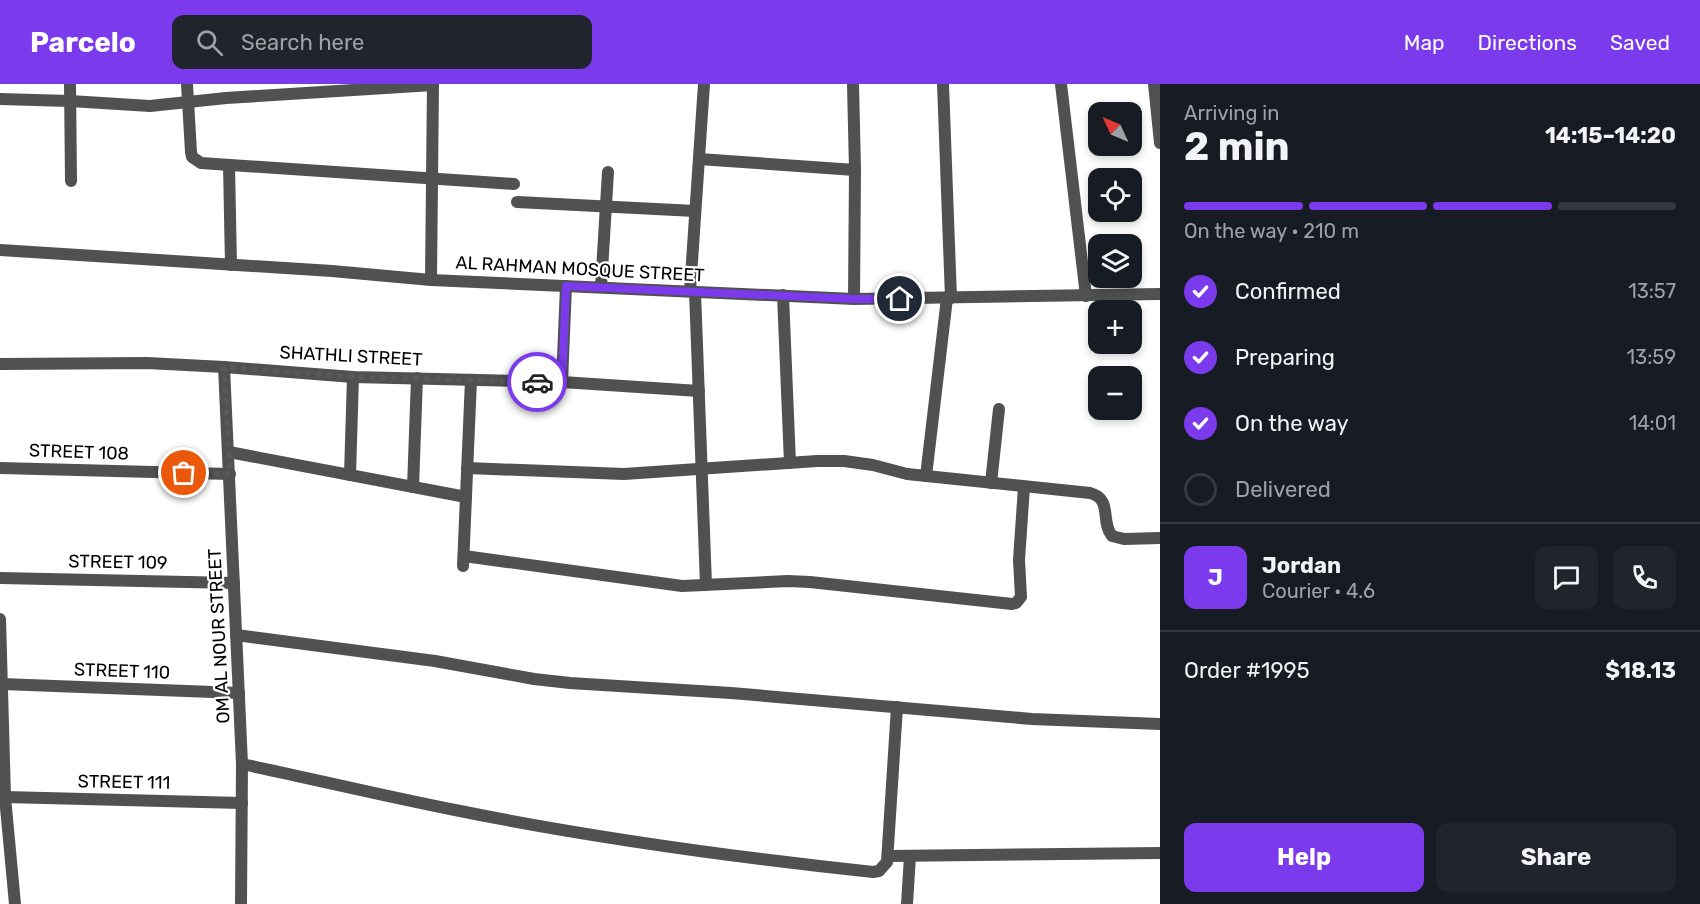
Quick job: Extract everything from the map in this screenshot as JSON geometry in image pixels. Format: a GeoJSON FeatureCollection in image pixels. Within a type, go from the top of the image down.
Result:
{"type":"FeatureCollection","features":[{"type":"Feature","properties":{"kind":"street"},"geometry":{"type":"LineString","coordinates":[[70,84],[71,181]]}},
{"type":"Feature","properties":{"kind":"street"},"geometry":{"type":"LineString","coordinates":[[187,84],[192,157],[201,163],[514,184]]}},
{"type":"Feature","properties":{"kind":"street"},"geometry":{"type":"LineString","coordinates":[[0,99],[141,106],[188,104],[212,99],[304,89],[434,84],[431,280]]}},
{"type":"Feature","properties":{"kind":"street"},"geometry":{"type":"LineString","coordinates":[[704,84],[692,292],[699,391],[706,585]]}},
{"type":"Feature","properties":{"kind":"street"},"geometry":{"type":"LineString","coordinates":[[853,84],[854,299]]}},
{"type":"Feature","properties":{"kind":"street"},"geometry":{"type":"LineString","coordinates":[[926,476],[949,298],[944,84]]}},
{"type":"Feature","properties":{"kind":"street"},"geometry":{"type":"LineString","coordinates":[[1061,84],[1086,296]]}},
{"type":"Feature","properties":{"kind":"street"},"geometry":{"type":"LineString","coordinates":[[1154,84],[1160,143]]}},
{"type":"Feature","properties":{"kind":"street"},"geometry":{"type":"LineString","coordinates":[[699,159],[855,170]]}},
{"type":"Feature","properties":{"kind":"street"},"geometry":{"type":"LineString","coordinates":[[229,165],[231,265]]}},
{"type":"Feature","properties":{"kind":"street"},"geometry":{"type":"LineString","coordinates":[[601,287],[608,172]]}},
{"type":"Feature","properties":{"kind":"street"},"geometry":{"type":"LineString","coordinates":[[517,202],[695,211]]}},
{"type":"Feature","properties":{"kind":"street","name":"AL RAHMAN MOSQUE STREET"},"geometry":{"type":"LineString","coordinates":[[0,250],[431,280],[854,299],[1160,294]]}},
{"type":"Feature","properties":{"kind":"street"},"geometry":{"type":"LineString","coordinates":[[562,382],[566,286]]}},
{"type":"Feature","properties":{"kind":"street"},"geometry":{"type":"LineString","coordinates":[[783,296],[790,463]]}},
{"type":"Feature","properties":{"kind":"street","name":"SHATHLI STREET"},"geometry":{"type":"LineString","coordinates":[[0,364],[147,363],[353,377],[562,382],[699,391]]}},
{"type":"Feature","properties":{"kind":"street","name":"OM AL NOUR STREET"},"geometry":{"type":"LineString","coordinates":[[224,367],[242,764],[241,904]]}},
{"type":"Feature","properties":{"kind":"street"},"geometry":{"type":"LineString","coordinates":[[350,475],[353,377]]}},
{"type":"Feature","properties":{"kind":"street"},"geometry":{"type":"LineString","coordinates":[[413,487],[417,378]]}},
{"type":"Feature","properties":{"kind":"street"},"geometry":{"type":"LineString","coordinates":[[471,380],[464,561],[682,586],[810,582],[1016,603],[1021,597],[1022,588],[1019,560],[1024,487]]}},
{"type":"Feature","properties":{"kind":"street"},"geometry":{"type":"LineString","coordinates":[[991,483],[999,409]]}},
{"type":"Feature","properties":{"kind":"street"},"geometry":{"type":"LineString","coordinates":[[229,452],[466,497]]}},
{"type":"Feature","properties":{"kind":"street"},"geometry":{"type":"LineString","coordinates":[[468,468],[624,474],[844,461],[926,476],[1095,494],[1103,501],[1106,525],[1112,536],[1160,538]]}},
{"type":"Feature","properties":{"kind":"street","name":"STREET 108"},"geometry":{"type":"LineString","coordinates":[[0,468],[230,474]]}},
{"type":"Feature","properties":{"kind":"street","name":"STREET 109"},"geometry":{"type":"LineString","coordinates":[[0,578],[234,583]]}},
{"type":"Feature","properties":{"kind":"street"},"geometry":{"type":"LineString","coordinates":[[0,619],[5,842],[15,904]]}},
{"type":"Feature","properties":{"kind":"street"},"geometry":{"type":"LineString","coordinates":[[236,635],[435,661],[552,681],[612,687],[731,693],[1032,719],[1160,724]]}},
{"type":"Feature","properties":{"kind":"street","name":"STREET 110"},"geometry":{"type":"LineString","coordinates":[[2,684],[239,693]]}},
{"type":"Feature","properties":{"kind":"street"},"geometry":{"type":"LineString","coordinates":[[242,764],[457,811],[775,862],[873,872],[884,867],[888,856],[897,707]]}},
{"type":"Feature","properties":{"kind":"street","name":"STREET 111"},"geometry":{"type":"LineString","coordinates":[[5,797],[242,803]]}},
{"type":"Feature","properties":{"kind":"street"},"geometry":{"type":"LineString","coordinates":[[888,856],[1160,853]]}},
{"type":"Feature","properties":{"kind":"street"},"geometry":{"type":"LineString","coordinates":[[907,904],[910,856]]}},
{"type":"Feature","properties":{"kind":"way so far"},"geometry":{"type":"LineString","coordinates":[[184,473],[230,474],[224,367],[353,377],[537,382]]}},
{"type":"Feature","properties":{"kind":"route"},"geometry":{"type":"LineString","coordinates":[[537,382],[562,382],[566,286],[900,299]]}}]}
